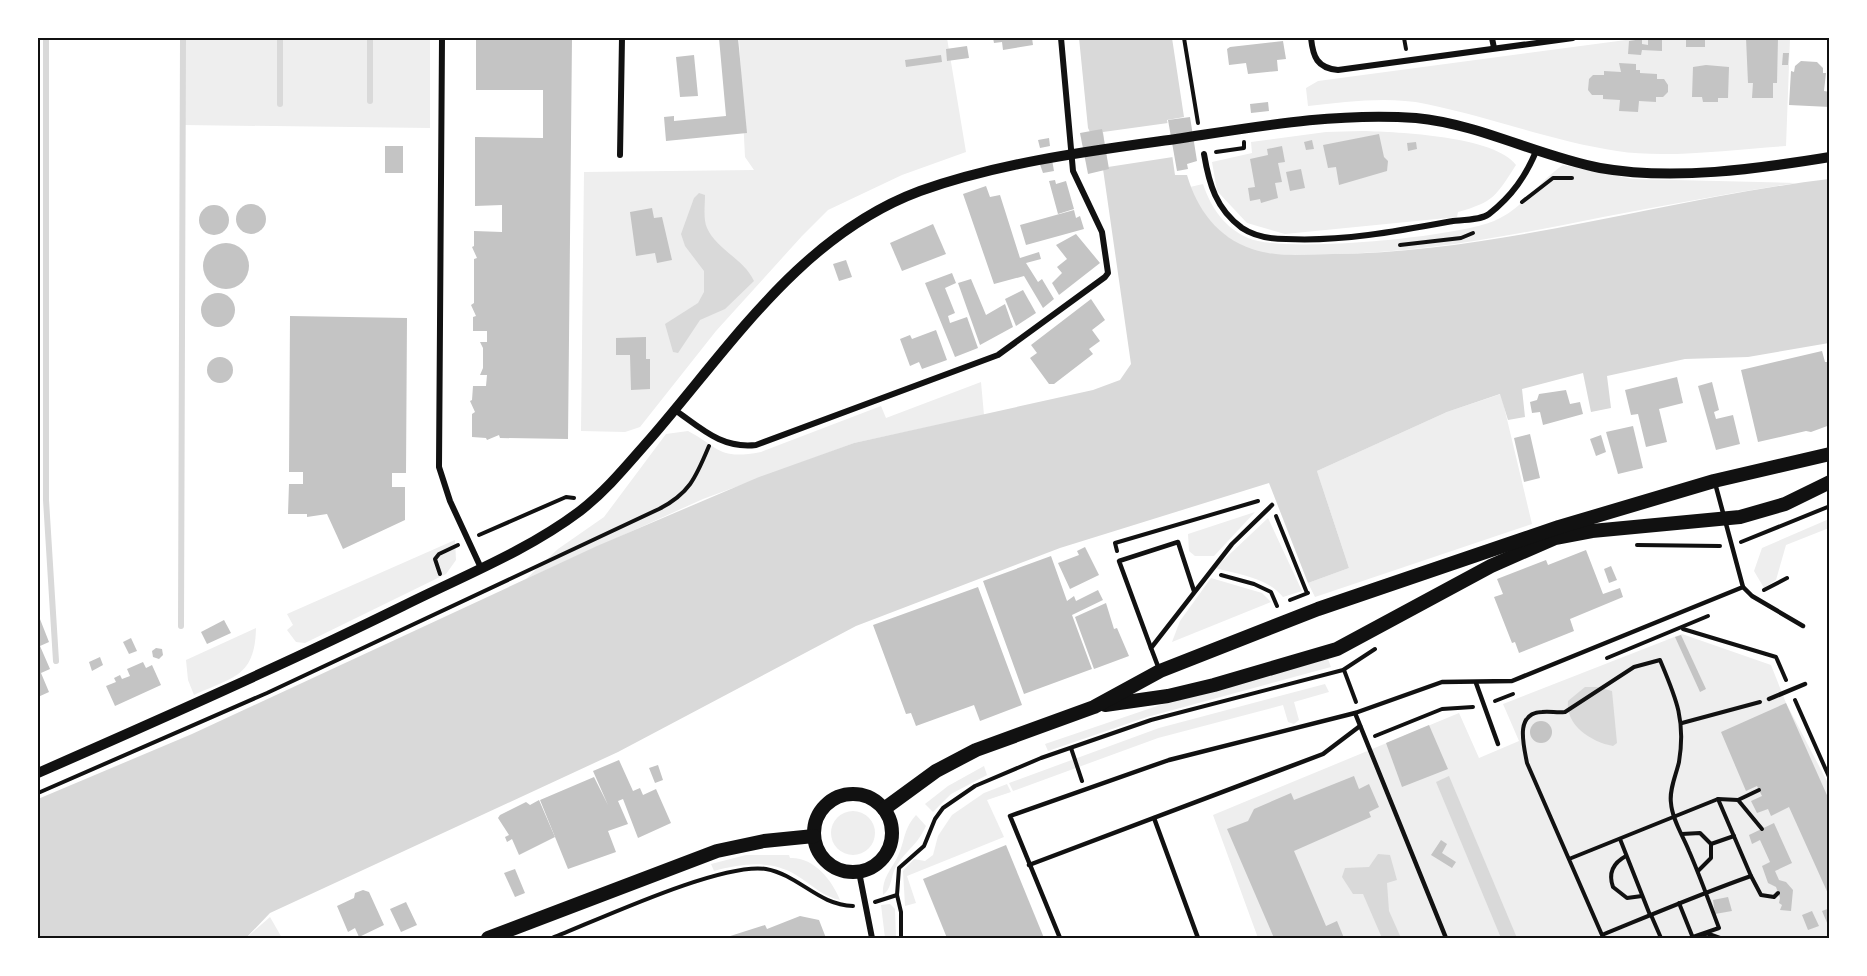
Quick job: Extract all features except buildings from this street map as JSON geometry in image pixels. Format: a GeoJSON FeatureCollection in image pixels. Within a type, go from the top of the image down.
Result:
{"type":"FeatureCollection","features":[{"type":"Feature","properties":{"kind":"main road"},"geometry":{"type":"LineString","coordinates":[[884,809],[936,771],[976,750],[1094,707],[1161,672],[1318,609],[1500,546],[1714,481],[1830,454]]}},
{"type":"Feature","properties":{"kind":"main road"},"geometry":{"type":"LineString","coordinates":[[1094,707],[1191,690],[1336,649],[1491,566],[1555,538],[1592,531],[1724,520],[1785,504],[1830,482]]}},
{"type":"Feature","properties":{"kind":"main road"},"geometry":{"type":"LineString","coordinates":[[858,794],[872,799],[884,809],[891,823],[890,847],[880,861],[859,872],[843,871],[829,864],[818,852],[814,836],[818,814],[835,798],[858,794]]}},
{"type":"Feature","properties":{"kind":"main road"},"geometry":{"type":"LineString","coordinates":[[488,939],[717,851],[764,841],[814,836]]}},
{"type":"Feature","properties":{"kind":"street"},"geometry":{"type":"LineString","coordinates":[[442,38],[439,467],[450,501],[481,568]]}},
{"type":"Feature","properties":{"kind":"street"},"geometry":{"type":"LineString","coordinates":[[620,155],[622,38]]}},
{"type":"Feature","properties":{"kind":"street"},"geometry":{"type":"LineString","coordinates":[[675,410],[712,437],[740,447],[756,445],[998,355],[1105,277],[1108,273],[1102,232],[1073,171],[1061,38]]}},
{"type":"Feature","properties":{"kind":"street"},"geometry":{"type":"LineString","coordinates":[[1311,38],[1317,62],[1326,69],[1338,70],[1573,38]]}},
{"type":"Feature","properties":{"kind":"street"},"geometry":{"type":"LineString","coordinates":[[1492,38],[1494,48]]}},
{"type":"Feature","properties":{"kind":"street"},"geometry":{"type":"LineString","coordinates":[[38,773],[287,663],[552,532],[596,498],[675,410],[730,343],[802,264],[854,224],[886,206],[964,177],[1093,151],[1325,119],[1380,116],[1422,119],[1482,132],[1596,167],[1654,174],[1701,172],[1830,157]]}},
{"type":"Feature","properties":{"kind":"street"},"geometry":{"type":"LineString","coordinates":[[1204,154],[1209,184],[1214,197],[1222,209],[1243,229],[1264,237],[1302,239],[1388,232],[1487,216],[1525,178],[1537,149]]}},
{"type":"Feature","properties":{"kind":"street"},"geometry":{"type":"LineString","coordinates":[[859,872],[872,939]]}},
{"type":"Feature","properties":{"kind":"lane"},"geometry":{"type":"LineString","coordinates":[[1714,481],[1743,587],[1752,596],[1803,626]]}},
{"type":"Feature","properties":{"kind":"lane"},"geometry":{"type":"LineString","coordinates":[[1151,648],[1232,544],[1272,505]]}},
{"type":"Feature","properties":{"kind":"lane"},"geometry":{"type":"LineString","coordinates":[[1161,672],[1119,561],[1178,542],[1194,591]]}},
{"type":"Feature","properties":{"kind":"lane"},"geometry":{"type":"LineString","coordinates":[[1060,939],[1010,816],[1169,760],[1357,712],[1442,682],[1512,681],[1743,587]]}},
{"type":"Feature","properties":{"kind":"lane"},"geometry":{"type":"LineString","coordinates":[[1476,683],[1497,744]]}},
{"type":"Feature","properties":{"kind":"lane"},"geometry":{"type":"LineString","coordinates":[[1769,699],[1805,684]]}},
{"type":"Feature","properties":{"kind":"lane"},"geometry":{"type":"LineString","coordinates":[[1357,712],[1360,726],[1446,939]]}},
{"type":"Feature","properties":{"kind":"lane"},"geometry":{"type":"LineString","coordinates":[[1029,865],[1323,754],[1360,726]]}},
{"type":"Feature","properties":{"kind":"lane"},"geometry":{"type":"LineString","coordinates":[[1154,818],[1198,939]]}},
{"type":"Feature","properties":{"kind":"path"},"geometry":{"type":"LineString","coordinates":[[1184,38],[1204,154]]}},
{"type":"Feature","properties":{"kind":"path"},"geometry":{"type":"LineString","coordinates":[[38,793],[267,693],[677,499],[696,475],[712,437]]}},
{"type":"Feature","properties":{"kind":"path"},"geometry":{"type":"LineString","coordinates":[[468,540],[567,497],[596,498]]}},
{"type":"Feature","properties":{"kind":"path"},"geometry":{"type":"LineString","coordinates":[[1119,561],[1115,543],[1270,497],[1307,593]]}},
{"type":"Feature","properties":{"kind":"path"},"geometry":{"type":"LineString","coordinates":[[1636,545],[1731,546],[1830,506]]}},
{"type":"Feature","properties":{"kind":"path"},"geometry":{"type":"LineString","coordinates":[[1208,573],[1254,584],[1271,592],[1277,606]]}},
{"type":"Feature","properties":{"kind":"path"},"geometry":{"type":"LineString","coordinates":[[901,939],[901,912],[897,895],[899,868],[924,846],[935,819],[953,799],[998,776],[1151,720],[1344,670],[1382,645]]}},
{"type":"Feature","properties":{"kind":"path"},"geometry":{"type":"LineString","coordinates":[[1678,903],[1691,938],[1719,928],[1705,893],[1698,872],[1675,817],[1670,801],[1681,748],[1682,723],[1677,701],[1660,660],[1634,667],[1565,712],[1541,711],[1530,716],[1523,724],[1522,735],[1527,763],[1603,937],[1678,903],[1705,893],[1750,876]]}},
{"type":"Feature","properties":{"kind":"path"},"geometry":{"type":"LineString","coordinates":[[1344,670],[1357,712]]}},
{"type":"Feature","properties":{"kind":"path"},"geometry":{"type":"LineString","coordinates":[[1682,723],[1769,699]]}},
{"type":"Feature","properties":{"kind":"path"},"geometry":{"type":"LineString","coordinates":[[1071,748],[1085,789]]}},
{"type":"Feature","properties":{"kind":"path"},"geometry":{"type":"LineString","coordinates":[[1569,859],[1718,799],[1738,800],[1759,790]]}},
{"type":"Feature","properties":{"kind":"path"},"geometry":{"type":"LineString","coordinates":[[1718,799],[1750,876],[1761,895],[1774,897],[1778,893]]}},
{"type":"Feature","properties":{"kind":"path"},"geometry":{"type":"LineString","coordinates":[[1738,800],[1762,829]]}},
{"type":"Feature","properties":{"kind":"path"},"geometry":{"type":"LineString","coordinates":[[1682,834],[1700,833],[1711,844],[1711,858],[1698,872]]}},
{"type":"Feature","properties":{"kind":"path"},"geometry":{"type":"LineString","coordinates":[[1711,844],[1734,836]]}},
{"type":"Feature","properties":{"kind":"path"},"geometry":{"type":"LineString","coordinates":[[1620,839],[1662,939]]}},
{"type":"Feature","properties":{"kind":"path"},"geometry":{"type":"LineString","coordinates":[[1626,856],[1618,860],[1612,869],[1613,887],[1627,898],[1642,896]]}},
{"type":"Feature","properties":{"kind":"path"},"geometry":{"type":"LineString","coordinates":[[552,939],[646,900],[722,874],[746,869],[779,873],[792,878],[821,899],[834,903],[864,905],[897,895]]}},
{"type":"Feature","properties":{"kind":"path"},"geometry":{"type":"LineString","coordinates":[[1703,939],[1706,933]]}},
{"type":"Feature","properties":{"kind":"path"},"geometry":{"type":"LineString","coordinates":[[1706,933],[1720,939]]}},
{"type":"Feature","properties":{"kind":"shaded area"},"geometry":{"type":"Polygon","coordinates":[[[183,38],[430,38],[430,128],[183,125],[183,38]]]}},
{"type":"Feature","properties":{"kind":"shaded area"},"geometry":{"type":"Polygon","coordinates":[[[739,38],[947,38],[966,152],[902,175],[828,210],[716,331],[640,427],[625,432],[581,431],[584,172],[754,170],[745,157],[739,38]]]}},
{"type":"Feature","properties":{"kind":"shaded area"},"geometry":{"type":"Polygon","coordinates":[[[1079,38],[1172,38],[1184,117],[1167,120],[1175,175],[1187,175],[1203,210],[1228,237],[1252,249],[1272,254],[1396,251],[1458,244],[1520,235],[1767,188],[1829,179],[1829,343],[1748,357],[1685,359],[1607,376],[1611,408],[1591,412],[1583,373],[1522,389],[1525,417],[1508,420],[1500,394],[1447,412],[1317,471],[1349,568],[1308,583],[1269,483],[1060,548],[856,626],[618,752],[270,913],[246,938],[38,938],[38,799],[192,734],[597,546],[759,477],[854,443],[1093,390],[1120,380],[1131,364],[1101,155],[1088,128],[1079,38]]]}},
{"type":"Feature","properties":{"kind":"shaded area"},"geometry":{"type":"Polygon","coordinates":[[[1641,38],[1790,38],[1786,146],[1702,153],[1637,153],[1593,147],[1450,109],[1412,102],[1367,100],[1308,106],[1306,88],[1318,81],[1641,38]]]}},
{"type":"Feature","properties":{"kind":"shaded area"},"geometry":{"type":"Polygon","coordinates":[[[1363,131],[1421,135],[1468,142],[1505,155],[1516,165],[1493,196],[1479,205],[1458,212],[1457,217],[1285,234],[1247,223],[1217,191],[1212,162],[1252,153],[1251,142],[1326,132],[1363,131]]]}},
{"type":"Feature","properties":{"kind":"shaded area"},"geometry":{"type":"Polygon","coordinates":[[[1563,165],[1633,179],[1796,183],[1436,247],[1368,253],[1292,255],[1252,250],[1232,240],[1206,217],[1190,187],[1203,184],[1220,216],[1232,229],[1248,238],[1267,243],[1333,244],[1447,232],[1496,220],[1514,209],[1563,165]]]}},
{"type":"Feature","properties":{"kind":"shaded area"},"geometry":{"type":"Polygon","coordinates":[[[699,193],[705,195],[705,220],[711,236],[750,273],[754,281],[725,309],[700,320],[678,353],[673,352],[665,324],[698,303],[704,292],[704,271],[685,246],[681,234],[694,198],[699,193]]]}},
{"type":"Feature","properties":{"kind":"shaded area"},"geometry":{"type":"Polygon","coordinates":[[[981,382],[984,415],[854,443],[703,499],[526,579],[558,549],[604,517],[666,434],[688,431],[727,453],[761,452],[881,406],[886,418],[981,382]]]}},
{"type":"Feature","properties":{"kind":"shaded area"},"geometry":{"type":"Polygon","coordinates":[[[1501,394],[1532,524],[1315,597],[1308,583],[1349,568],[1317,471],[1447,412],[1501,394]]]}},
{"type":"Feature","properties":{"kind":"shaded area"},"geometry":{"type":"Polygon","coordinates":[[[1255,512],[1214,556],[1195,556],[1189,551],[1188,534],[1255,512]]]}},
{"type":"Feature","properties":{"kind":"shaded area"},"geometry":{"type":"Polygon","coordinates":[[[1268,518],[1302,591],[1283,597],[1261,581],[1215,568],[1268,518]]]}},
{"type":"Feature","properties":{"kind":"shaded area"},"geometry":{"type":"Polygon","coordinates":[[[1829,519],[1829,528],[1786,545],[1776,580],[1764,588],[1754,571],[1762,548],[1829,519]]]}},
{"type":"Feature","properties":{"kind":"shaded area"},"geometry":{"type":"Polygon","coordinates":[[[455,540],[456,560],[446,574],[305,643],[296,642],[287,630],[293,625],[287,614],[455,540]]]}},
{"type":"Feature","properties":{"kind":"shaded area"},"geometry":{"type":"Polygon","coordinates":[[[1211,578],[1262,593],[1271,602],[1172,642],[1180,621],[1211,578]]]}},
{"type":"Feature","properties":{"kind":"shaded area"},"geometry":{"type":"Polygon","coordinates":[[[256,628],[255,644],[246,666],[230,679],[194,695],[188,680],[186,660],[256,628]]]}},
{"type":"Feature","properties":{"kind":"shaded area"},"geometry":{"type":"Polygon","coordinates":[[[1682,634],[1771,665],[1786,703],[1829,785],[1829,938],[1258,938],[1213,815],[1459,713],[1479,758],[1519,741],[1503,704],[1682,634]]]}},
{"type":"Feature","properties":{"kind":"shaded area"},"geometry":{"type":"Polygon","coordinates":[[[1328,659],[1331,667],[1147,717],[1048,751],[1045,744],[1163,704],[1328,659]]]}},
{"type":"Feature","properties":{"kind":"shaded area"},"geometry":{"type":"Polygon","coordinates":[[[1325,684],[1329,692],[1294,702],[1299,720],[1294,724],[1288,722],[1283,705],[1158,738],[1013,791],[1009,783],[1159,728],[1325,684]]]}},
{"type":"Feature","properties":{"kind":"shaded area"},"geometry":{"type":"Polygon","coordinates":[[[1585,687],[1612,691],[1617,743],[1613,746],[1588,736],[1575,725],[1571,718],[1568,701],[1585,687]]]}},
{"type":"Feature","properties":{"kind":"shaded area"},"geometry":{"type":"Polygon","coordinates":[[[984,766],[987,775],[951,794],[933,812],[925,804],[948,786],[984,766]]]}},
{"type":"Feature","properties":{"kind":"shaded area"},"geometry":{"type":"Polygon","coordinates":[[[1449,776],[1517,938],[1501,938],[1436,782],[1449,776]]]}},
{"type":"Feature","properties":{"kind":"shaded area"},"geometry":{"type":"Polygon","coordinates":[[[1007,784],[1011,792],[987,800],[1004,837],[907,876],[916,903],[905,906],[903,871],[914,859],[925,861],[933,855],[938,836],[952,815],[984,793],[1007,784]]]}},
{"type":"Feature","properties":{"kind":"shaded area"},"geometry":{"type":"Polygon","coordinates":[[[853,811],[868,818],[875,833],[868,848],[853,855],[838,848],[831,833],[838,818],[853,811]]]}},
{"type":"Feature","properties":{"kind":"shaded area"},"geometry":{"type":"Polygon","coordinates":[[[916,815],[926,826],[919,839],[897,865],[888,889],[883,895],[886,877],[898,857],[907,828],[916,815]]]}},
{"type":"Feature","properties":{"kind":"shaded area"},"geometry":{"type":"Polygon","coordinates":[[[1378,854],[1390,855],[1397,880],[1387,883],[1389,911],[1401,938],[1382,938],[1363,894],[1353,894],[1342,877],[1345,868],[1369,867],[1378,854]]]}},
{"type":"Feature","properties":{"kind":"shaded area"},"geometry":{"type":"Polygon","coordinates":[[[746,855],[789,855],[790,858],[807,861],[827,878],[840,900],[817,890],[796,875],[776,867],[755,864],[714,871],[711,864],[746,855]]]}},
{"type":"Feature","properties":{"kind":"shaded area"},"geometry":{"type":"Polygon","coordinates":[[[890,904],[895,909],[896,938],[885,938],[881,905],[890,904]]]}},
{"type":"Feature","properties":{"kind":"shaded area"},"geometry":{"type":"Polygon","coordinates":[[[270,917],[282,938],[246,938],[270,917]]]}},
{"type":"Feature","properties":{"kind":"pier"},"geometry":{"type":"Polygon","coordinates":[[[1168,123],[1173,157],[1108,167],[1103,132],[1168,123]]]}},
{"type":"Feature","properties":{"kind":"waterway"},"geometry":{"type":"LineString","coordinates":[[46,38],[46,500],[56,661]]}},
{"type":"Feature","properties":{"kind":"waterway"},"geometry":{"type":"LineString","coordinates":[[181,626],[183,38]]}},
{"type":"Feature","properties":{"kind":"waterway"},"geometry":{"type":"LineString","coordinates":[[280,38],[280,104]]}},
{"type":"Feature","properties":{"kind":"waterway"},"geometry":{"type":"LineString","coordinates":[[370,38],[370,101]]}}]}
